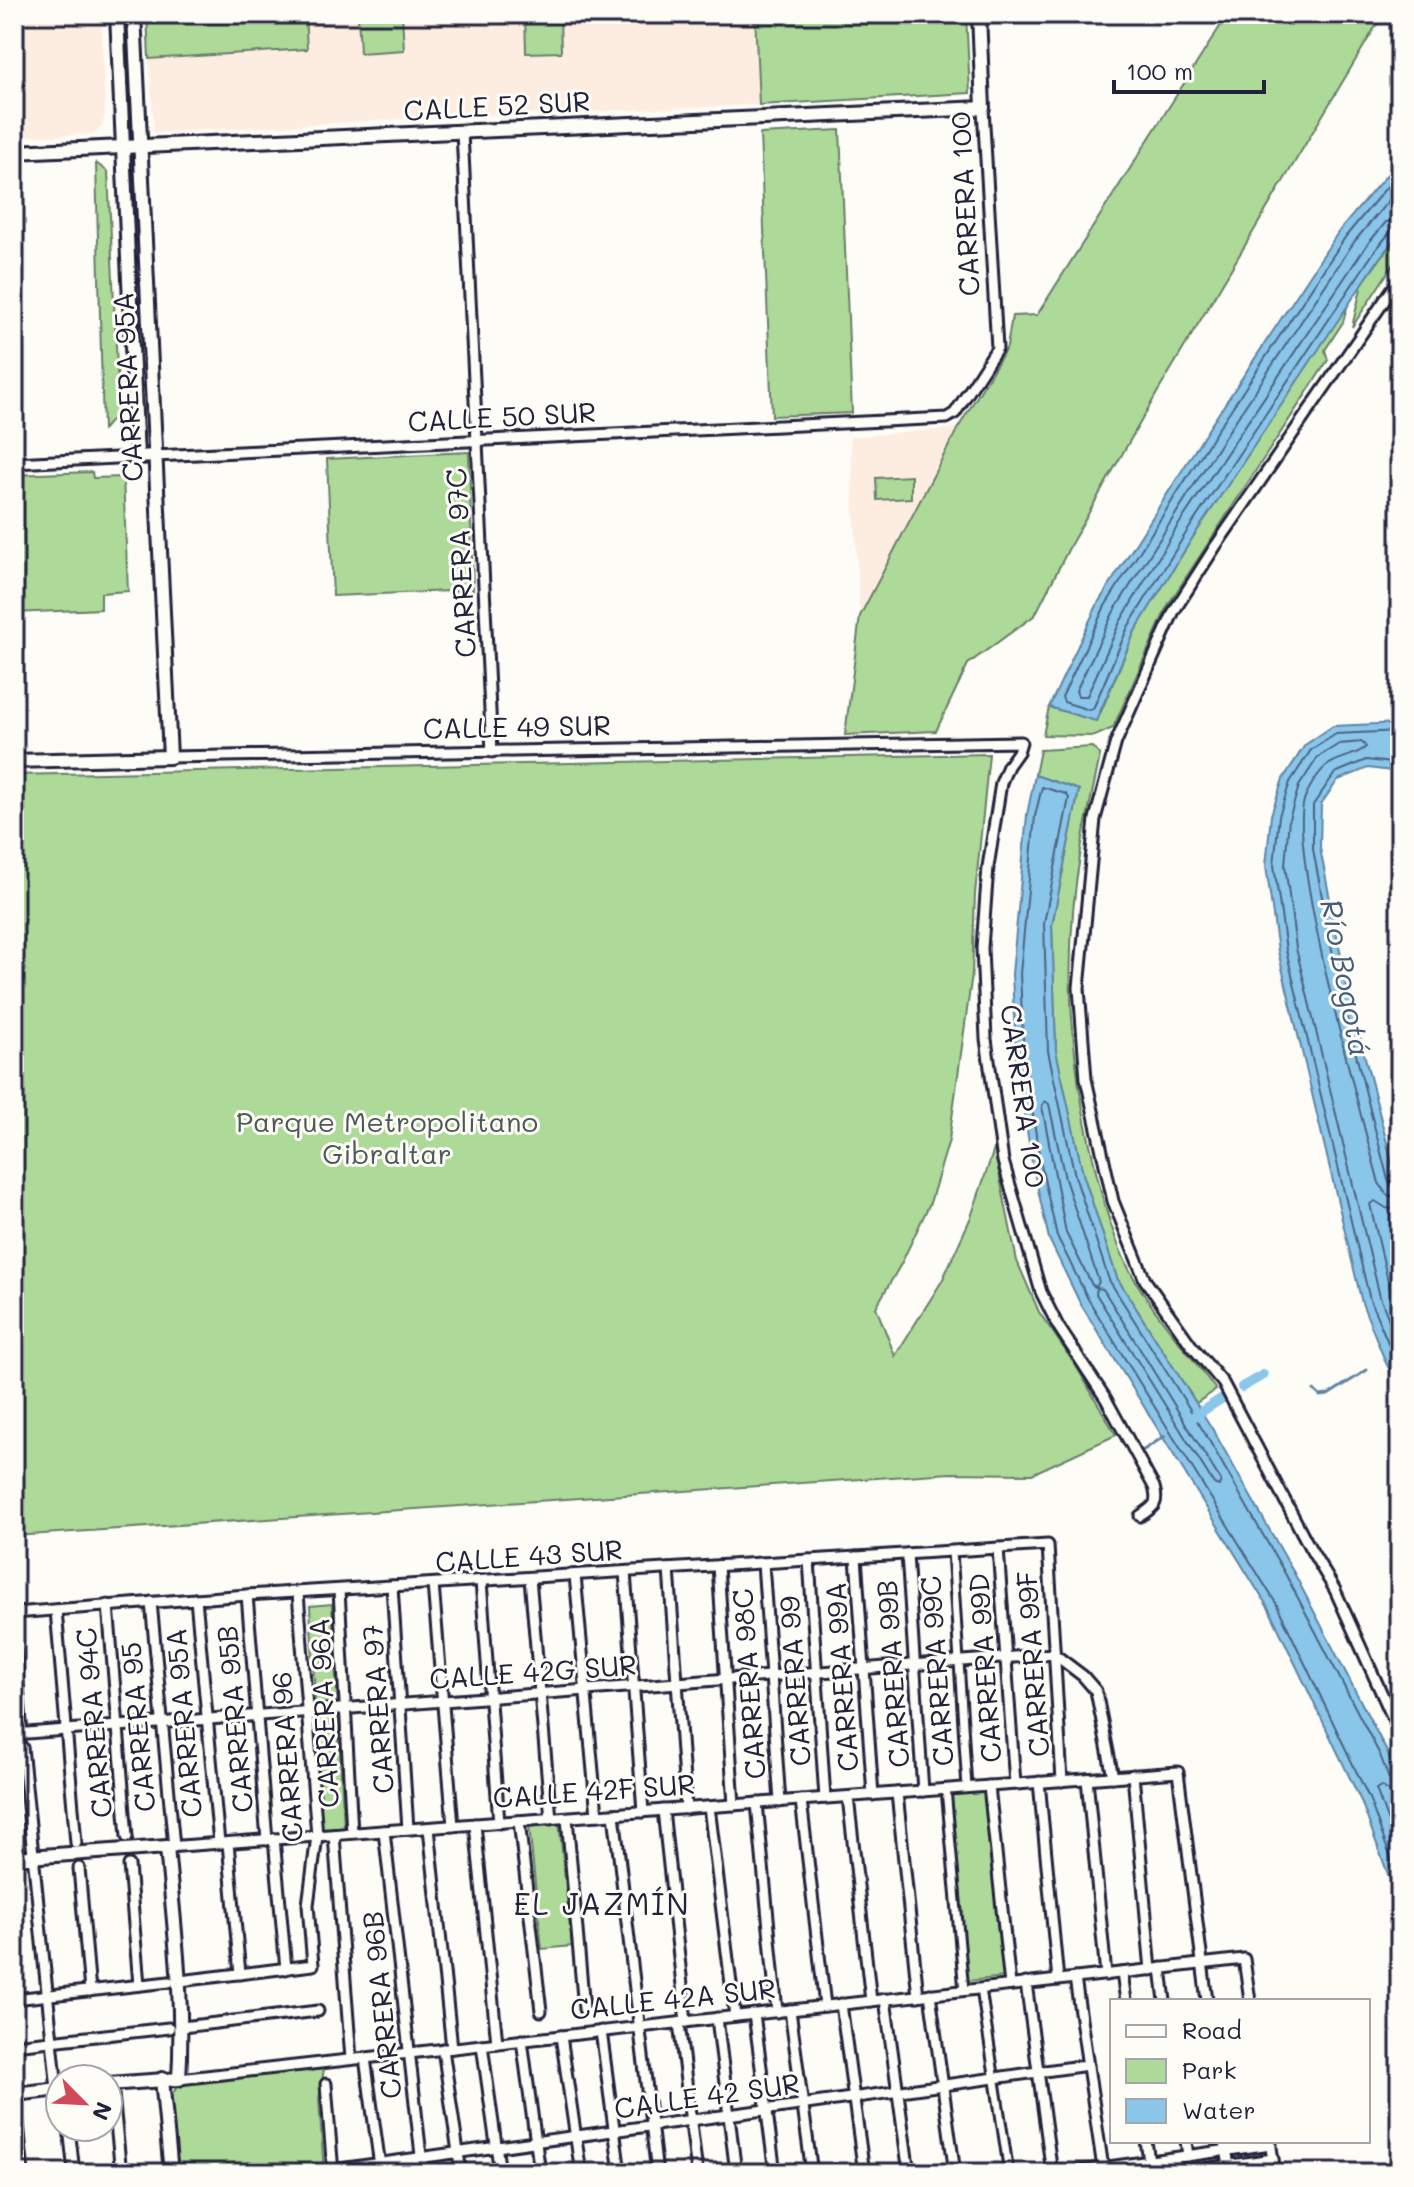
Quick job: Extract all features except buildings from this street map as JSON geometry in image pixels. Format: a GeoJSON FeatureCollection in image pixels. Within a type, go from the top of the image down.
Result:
{"type":"FeatureCollection","features":[{"type":"Feature","properties":{"kind":"street","name":"CARRERA 95A"},"geometry":{"type":"LineString","coordinates":[[117,14],[137,457]]}},
{"type":"Feature","properties":{"kind":"street","name":"CARRERA 95A"},"geometry":{"type":"LineString","coordinates":[[134,14],[170,757]]}},
{"type":"Feature","properties":{"kind":"street","name":"CARRERA 100"},"geometry":{"type":"LineString","coordinates":[[974,384],[993,356],[997,341],[979,14]]}},
{"type":"Feature","properties":{"kind":"street","name":"CALLE 52 SUR"},"geometry":{"type":"LineString","coordinates":[[14,152],[983,108]]}},
{"type":"Feature","properties":{"kind":"street","name":"CARRERA 97C"},"geometry":{"type":"LineString","coordinates":[[462,132],[492,752]]}},
{"type":"Feature","properties":{"kind":"street"},"geometry":{"type":"LineString","coordinates":[[1400,278],[1174,611],[1116,742],[1095,819],[1079,988],[1086,1079],[1113,1201],[1145,1280],[1191,1345],[1223,1383],[1335,1590],[1400,1734]]}},
{"type":"Feature","properties":{"kind":"street","name":"CALLE 50 SUR"},"geometry":{"type":"LineString","coordinates":[[14,463],[947,418],[955,413],[974,384]]}},
{"type":"Feature","properties":{"kind":"street","name":"CARRERA 100"},"geometry":{"type":"LineString","coordinates":[[1021,742],[1001,783],[988,867],[982,948],[986,1039],[1003,1161],[1041,1292],[1058,1326],[1106,1399],[1154,1487],[1157,1499],[1154,1507],[1140,1516]]}},
{"type":"Feature","properties":{"kind":"street","name":"CALLE 49 SUR"},"geometry":{"type":"LineString","coordinates":[[14,761],[1021,742]]}},
{"type":"Feature","properties":{"kind":"street","name":"CALLE 43 SUR"},"geometry":{"type":"LineString","coordinates":[[14,1613],[247,1595],[1048,1545]]}},
{"type":"Feature","properties":{"kind":"street","name":"CARRERA 99F"},"geometry":{"type":"LineString","coordinates":[[1048,1545],[1062,1781]]}},
{"type":"Feature","properties":{"kind":"street","name":"CARRERA 99D"},"geometry":{"type":"LineString","coordinates":[[998,1548],[1015,1784]]}},
{"type":"Feature","properties":{"kind":"street","name":"CARRERA 99C"},"geometry":{"type":"LineString","coordinates":[[952,1551],[967,1788]]}},
{"type":"Feature","properties":{"kind":"street","name":"CARRERA 99B"},"geometry":{"type":"LineString","coordinates":[[907,1554],[923,1791]]}},
{"type":"Feature","properties":{"kind":"street","name":"CARRERA 99A"},"geometry":{"type":"LineString","coordinates":[[856,1557],[873,1795]]}},
{"type":"Feature","properties":{"kind":"street","name":"CARRERA 99"},"geometry":{"type":"LineString","coordinates":[[809,1560],[825,1798]]}},
{"type":"Feature","properties":{"kind":"street","name":"CARRERA 98C"},"geometry":{"type":"LineString","coordinates":[[763,1563],[780,1802]]}},
{"type":"Feature","properties":{"kind":"street"},"geometry":{"type":"LineString","coordinates":[[718,1566],[734,1805]]}},
{"type":"Feature","properties":{"kind":"street"},"geometry":{"type":"LineString","coordinates":[[669,1569],[686,1809]]}},
{"type":"Feature","properties":{"kind":"street"},"geometry":{"type":"LineString","coordinates":[[625,1572],[643,1812]]}},
{"type":"Feature","properties":{"kind":"street"},"geometry":{"type":"LineString","coordinates":[[575,1575],[597,1815]]}},
{"type":"Feature","properties":{"kind":"street"},"geometry":{"type":"LineString","coordinates":[[530,1578],[551,1819]]}},
{"type":"Feature","properties":{"kind":"street"},"geometry":{"type":"LineString","coordinates":[[481,1581],[499,1823]]}},
{"type":"Feature","properties":{"kind":"street"},"geometry":{"type":"LineString","coordinates":[[433,1584],[453,1826]]}},
{"type":"Feature","properties":{"kind":"street","name":"CARRERA 97"},"geometry":{"type":"LineString","coordinates":[[392,1586],[408,1829]]}},
{"type":"Feature","properties":{"kind":"street","name":"CARRERA 96A"},"geometry":{"type":"LineString","coordinates":[[339,1590],[352,1833]]}},
{"type":"Feature","properties":{"kind":"street","name":"CARRERA 96"},"geometry":{"type":"LineString","coordinates":[[286,1969],[313,1965],[308,1905],[317,1836],[298,1593]]}},
{"type":"Feature","properties":{"kind":"street","name":"CARRERA 95B"},"geometry":{"type":"LineString","coordinates":[[247,1595],[270,1840],[286,1969]]}},
{"type":"Feature","properties":{"kind":"street","name":"CARRERA 95A"},"geometry":{"type":"LineString","coordinates":[[196,1599],[207,1718],[240,1974]]}},
{"type":"Feature","properties":{"kind":"street","name":"CARRERA 95"},"geometry":{"type":"LineString","coordinates":[[151,1602],[170,1847],[179,2079]]}},
{"type":"Feature","properties":{"kind":"street","name":"CARRERA 94C"},"geometry":{"type":"LineString","coordinates":[[108,1605],[127,1837]]}},
{"type":"Feature","properties":{"kind":"street"},"geometry":{"type":"LineString","coordinates":[[56,1610],[76,1843]]}},
{"type":"Feature","properties":{"kind":"street"},"geometry":{"type":"LineString","coordinates":[[14,1637],[18,1734]]}},
{"type":"Feature","properties":{"kind":"street"},"geometry":{"type":"LineString","coordinates":[[1054,1654],[1083,1676],[1096,1691],[1113,1777]]}},
{"type":"Feature","properties":{"kind":"street","name":"CALLE 42G SUR"},"geometry":{"type":"LineString","coordinates":[[18,1734],[1054,1654]]}},
{"type":"Feature","properties":{"kind":"street"},"geometry":{"type":"LineString","coordinates":[[22,1747],[55,2063]]}},
{"type":"Feature","properties":{"kind":"street","name":"CALLE 42F SUR"},"geometry":{"type":"LineString","coordinates":[[14,1858],[1178,1772],[1202,1964]]}},
{"type":"Feature","properties":{"kind":"street"},"geometry":{"type":"LineString","coordinates":[[1133,1775],[1156,1969],[1164,1999]]}},
{"type":"Feature","properties":{"kind":"street"},"geometry":{"type":"LineString","coordinates":[[1087,1779],[1106,1975]]}},
{"type":"Feature","properties":{"kind":"street"},"geometry":{"type":"LineString","coordinates":[[1039,1782],[1058,1980]]}},
{"type":"Feature","properties":{"kind":"street"},"geometry":{"type":"LineString","coordinates":[[989,1786],[1010,1985]]}},
{"type":"Feature","properties":{"kind":"street"},"geometry":{"type":"LineString","coordinates":[[946,1789],[964,1991]]}},
{"type":"Feature","properties":{"kind":"street"},"geometry":{"type":"LineString","coordinates":[[897,1793],[918,1996]]}},
{"type":"Feature","properties":{"kind":"street"},"geometry":{"type":"LineString","coordinates":[[848,1797],[871,2001]]}},
{"type":"Feature","properties":{"kind":"street"},"geometry":{"type":"LineString","coordinates":[[801,1800],[825,2006]]}},
{"type":"Feature","properties":{"kind":"street"},"geometry":{"type":"LineString","coordinates":[[757,1803],[777,2012]]}},
{"type":"Feature","properties":{"kind":"street"},"geometry":{"type":"LineString","coordinates":[[709,1807],[735,2016]]}},
{"type":"Feature","properties":{"kind":"street"},"geometry":{"type":"LineString","coordinates":[[663,1810],[697,2173]]}},
{"type":"Feature","properties":{"kind":"street"},"geometry":{"type":"LineString","coordinates":[[614,1814],[657,2173]]}},
{"type":"Feature","properties":{"kind":"street"},"geometry":{"type":"LineString","coordinates":[[567,1818],[584,2009]]}},
{"type":"Feature","properties":{"kind":"street"},"geometry":{"type":"LineString","coordinates":[[519,1821],[541,2011]]}},
{"type":"Feature","properties":{"kind":"street"},"geometry":{"type":"LineString","coordinates":[[475,1824],[497,2043]]}},
{"type":"Feature","properties":{"kind":"street"},"geometry":{"type":"LineString","coordinates":[[429,1828],[461,2173]]}},
{"type":"Feature","properties":{"kind":"street","name":"CARRERA 96B"},"geometry":{"type":"LineString","coordinates":[[384,1831],[423,2173]]}},
{"type":"Feature","properties":{"kind":"street"},"geometry":{"type":"LineString","coordinates":[[334,1835],[351,2059]]}},
{"type":"Feature","properties":{"kind":"street"},"geometry":{"type":"LineString","coordinates":[[129,1865],[139,1985]]}},
{"type":"Feature","properties":{"kind":"street"},"geometry":{"type":"LineString","coordinates":[[79,1868],[90,1991]]}},
{"type":"Feature","properties":{"kind":"street","name":"CALLE 42A SUR"},"geometry":{"type":"LineString","coordinates":[[124,2083],[179,2079],[1244,1959],[1250,1999]]}},
{"type":"Feature","properties":{"kind":"street"},"geometry":{"type":"LineString","coordinates":[[1202,1964],[1207,1999]]}},
{"type":"Feature","properties":{"kind":"street"},"geometry":{"type":"LineString","coordinates":[[14,1999],[286,1969]]}},
{"type":"Feature","properties":{"kind":"street"},"geometry":{"type":"LineString","coordinates":[[1122,1973],[1126,1999]]}},
{"type":"Feature","properties":{"kind":"street"},"geometry":{"type":"LineString","coordinates":[[1075,1978],[1103,2168]]}},
{"type":"Feature","properties":{"kind":"street"},"geometry":{"type":"LineString","coordinates":[[1026,1983],[1052,2173]]}},
{"type":"Feature","properties":{"kind":"street"},"geometry":{"type":"LineString","coordinates":[[981,1989],[1009,2173]]}},
{"type":"Feature","properties":{"kind":"street"},"geometry":{"type":"LineString","coordinates":[[930,1994],[955,2173]]}},
{"type":"Feature","properties":{"kind":"street"},"geometry":{"type":"LineString","coordinates":[[885,1999],[909,2173]]}},
{"type":"Feature","properties":{"kind":"street"},"geometry":{"type":"LineString","coordinates":[[841,2004],[864,2173]]}},
{"type":"Feature","properties":{"kind":"street"},"geometry":{"type":"LineString","coordinates":[[790,2010],[812,2173]]}},
{"type":"Feature","properties":{"kind":"street"},"geometry":{"type":"LineString","coordinates":[[14,2045],[318,2011]]}},
{"type":"Feature","properties":{"kind":"street"},"geometry":{"type":"LineString","coordinates":[[754,2014],[775,2173]]}},
{"type":"Feature","properties":{"kind":"street"},"geometry":{"type":"LineString","coordinates":[[717,2018],[736,2173]]}},
{"type":"Feature","properties":{"kind":"street"},"geometry":{"type":"LineString","coordinates":[[601,2031],[620,2173]]}},
{"type":"Feature","properties":{"kind":"street"},"geometry":{"type":"LineString","coordinates":[[561,2036],[581,2173]]}},
{"type":"Feature","properties":{"kind":"street"},"geometry":{"type":"LineString","coordinates":[[522,2040],[540,2173]]}},
{"type":"Feature","properties":{"kind":"street"},"geometry":{"type":"LineString","coordinates":[[482,2045],[500,2173]]}},
{"type":"Feature","properties":{"kind":"street"},"geometry":{"type":"LineString","coordinates":[[365,2058],[380,2168]]}},
{"type":"Feature","properties":{"kind":"street","name":"CALLE 42 SUR"},"geometry":{"type":"LineString","coordinates":[[332,2171],[380,2168],[421,2157],[1088,2065]]}},
{"type":"Feature","properties":{"kind":"street"},"geometry":{"type":"LineString","coordinates":[[162,2079],[171,2173]]}},
{"type":"Feature","properties":{"kind":"street"},"geometry":{"type":"LineString","coordinates":[[326,2084],[332,2171]]}},
{"type":"Feature","properties":{"kind":"street"},"geometry":{"type":"LineString","coordinates":[[23,2173],[14,2094],[44,2091]]}},
{"type":"Feature","properties":{"kind":"street"},"geometry":{"type":"LineString","coordinates":[[71,2143],[74,2173]]}},
{"type":"Feature","properties":{"kind":"street"},"geometry":{"type":"LineString","coordinates":[[117,2143],[121,2173]]}},
{"type":"Feature","properties":{"kind":"street"},"geometry":{"type":"LineString","coordinates":[[1146,2143],[1149,2161]]}},
{"type":"Feature","properties":{"kind":"street"},"geometry":{"type":"LineString","coordinates":[[1186,2143],[1188,2156]]}},
{"type":"Feature","properties":{"kind":"street"},"geometry":{"type":"LineString","coordinates":[[1066,2173],[1260,2143]]}},
{"type":"Feature","properties":{"kind":"street"},"geometry":{"type":"LineString","coordinates":[[1271,2143],[1275,2173]]}},
{"type":"Feature","properties":{"kind":"street"},"geometry":{"type":"LineString","coordinates":[[1226,2146],[1229,2169]]}},
{"type":"Feature","properties":{"kind":"street"},"geometry":{"type":"LineString","coordinates":[[1176,2173],[1229,2169],[1273,2159]]}},
{"type":"Feature","properties":{"kind":"shaded area"},"geometry":{"type":"Polygon","coordinates":[[[14,14],[101,14],[105,112],[98,130],[92,134],[14,137],[14,14]]]}},
{"type":"Feature","properties":{"kind":"shaded area"},"geometry":{"type":"Polygon","coordinates":[[[305,14],[755,14],[759,105],[421,118],[154,133],[149,59],[306,49],[305,14]]]}},
{"type":"Feature","properties":{"kind":"shaded area"},"geometry":{"type":"Polygon","coordinates":[[[958,428],[860,616],[850,437],[958,428]]]}},
{"type":"Feature","properties":{"kind":"green space"},"geometry":{"type":"Polygon","coordinates":[[[147,14],[305,14],[307,49],[149,59],[147,14]]]}},
{"type":"Feature","properties":{"kind":"green space"},"geometry":{"type":"Polygon","coordinates":[[[358,14],[402,14],[404,50],[360,53],[358,14]]]}},
{"type":"Feature","properties":{"kind":"green space"},"geometry":{"type":"Polygon","coordinates":[[[525,14],[560,14],[561,52],[526,53],[525,14]]]}},
{"type":"Feature","properties":{"kind":"green space"},"geometry":{"type":"Polygon","coordinates":[[[755,14],[966,14],[970,93],[759,105],[755,14]]]}},
{"type":"Feature","properties":{"kind":"green space"},"geometry":{"type":"Polygon","coordinates":[[[1228,14],[1383,14],[1157,393],[1071,544],[1035,615],[968,664],[936,731],[845,735],[860,616],[958,428],[1007,347],[1012,316],[1037,315],[1228,14]]]}},
{"type":"Feature","properties":{"kind":"green space"},"geometry":{"type":"Polygon","coordinates":[[[840,130],[852,413],[772,416],[760,134],[840,130]]]}},
{"type":"Feature","properties":{"kind":"green space"},"geometry":{"type":"Polygon","coordinates":[[[96,163],[108,172],[119,411],[103,430],[96,163]]]}},
{"type":"Feature","properties":{"kind":"green space"},"geometry":{"type":"Polygon","coordinates":[[[1400,232],[1400,254],[1352,327],[1362,284],[1400,232]]]}},
{"type":"Feature","properties":{"kind":"green space"},"geometry":{"type":"Polygon","coordinates":[[[1348,304],[1343,322],[1325,350],[1328,360],[1168,605],[1113,728],[1095,736],[1043,735],[1049,707],[1097,721],[1135,631],[1193,537],[1348,304]]]}},
{"type":"Feature","properties":{"kind":"green space"},"geometry":{"type":"Polygon","coordinates":[[[469,452],[473,590],[333,596],[327,459],[469,452]]]}},
{"type":"Feature","properties":{"kind":"green space"},"geometry":{"type":"Polygon","coordinates":[[[92,472],[93,478],[123,477],[128,591],[101,593],[101,609],[14,613],[14,475],[92,472]]]}},
{"type":"Feature","properties":{"kind":"green space"},"geometry":{"type":"Polygon","coordinates":[[[911,476],[911,498],[877,500],[876,478],[911,476]]]}},
{"type":"Feature","properties":{"kind":"green space"},"geometry":{"type":"Polygon","coordinates":[[[1092,747],[1100,755],[1081,850],[1072,927],[1071,1005],[1078,1082],[1099,1186],[1122,1254],[1147,1299],[1216,1390],[1196,1403],[1117,1278],[1083,1174],[1056,1051],[1052,925],[1079,790],[1035,775],[1040,750],[1092,747]]]}},
{"type":"Feature","properties":{"kind":"green space","name":"Parque Metropolitano Gibraltar"},"geometry":{"type":"Polygon","coordinates":[[[989,754],[975,894],[972,974],[949,1140],[930,1203],[876,1307],[895,1356],[942,1281],[971,1217],[994,1149],[1017,1261],[1039,1312],[1076,1366],[1116,1435],[1032,1474],[951,1473],[14,1536],[14,775],[989,754]]]}},
{"type":"Feature","properties":{"kind":"green space"},"geometry":{"type":"Polygon","coordinates":[[[332,1604],[344,1828],[322,1829],[310,1606],[332,1604]]]}},
{"type":"Feature","properties":{"kind":"green space"},"geometry":{"type":"Polygon","coordinates":[[[987,1791],[1005,1977],[968,1981],[950,1795],[987,1791]]]}},
{"type":"Feature","properties":{"kind":"green space"},"geometry":{"type":"Polygon","coordinates":[[[559,1822],[572,1946],[542,1949],[529,1826],[559,1822]]]}},
{"type":"Feature","properties":{"kind":"green space"},"geometry":{"type":"Polygon","coordinates":[[[324,2069],[319,2099],[324,2173],[176,2173],[169,2098],[181,2082],[324,2069]]]}},
{"type":"Feature","properties":{"kind":"water"},"geometry":{"type":"Polygon","coordinates":[[[1400,159],[1400,232],[1193,537],[1135,631],[1096,721],[1049,707],[1098,603],[1209,428],[1339,231],[1400,159]]]}},
{"type":"Feature","properties":{"kind":"water","name":"Río Bogotá"},"geometry":{"type":"Polygon","coordinates":[[[1400,723],[1400,772],[1368,768],[1338,780],[1321,804],[1320,848],[1347,987],[1400,1194],[1400,1387],[1386,1363],[1362,1303],[1278,951],[1266,866],[1271,815],[1283,779],[1305,745],[1333,726],[1400,723]]]}},
{"type":"Feature","properties":{"kind":"water"},"geometry":{"type":"Polygon","coordinates":[[[1035,775],[1079,790],[1052,925],[1056,1051],[1083,1174],[1117,1278],[1213,1430],[1294,1573],[1387,1752],[1400,1784],[1400,1907],[1361,1801],[1269,1609],[1080,1303],[1049,1239],[1032,1163],[1016,1058],[1012,974],[1027,815],[1035,775]]]}},
{"type":"Feature","properties":{"kind":"waterway"},"geometry":{"type":"LineString","coordinates":[[1314,1390],[1320,1396],[1328,1395],[1367,1370]]}},
{"type":"Feature","properties":{"kind":"waterway"},"geometry":{"type":"LineString","coordinates":[[1242,1387],[1263,1375]]}},
{"type":"Feature","properties":{"kind":"waterway"},"geometry":{"type":"LineString","coordinates":[[1193,1417],[1221,1399]]}},
{"type":"Feature","properties":{"kind":"waterway"},"geometry":{"type":"LineString","coordinates":[[1142,1451],[1165,1436]]}},
{"type":"Feature","properties":{"kind":"district","name":"EL JAZMÍN"},"geometry":{"type":"Point","coordinates":[602,1905]}}]}
